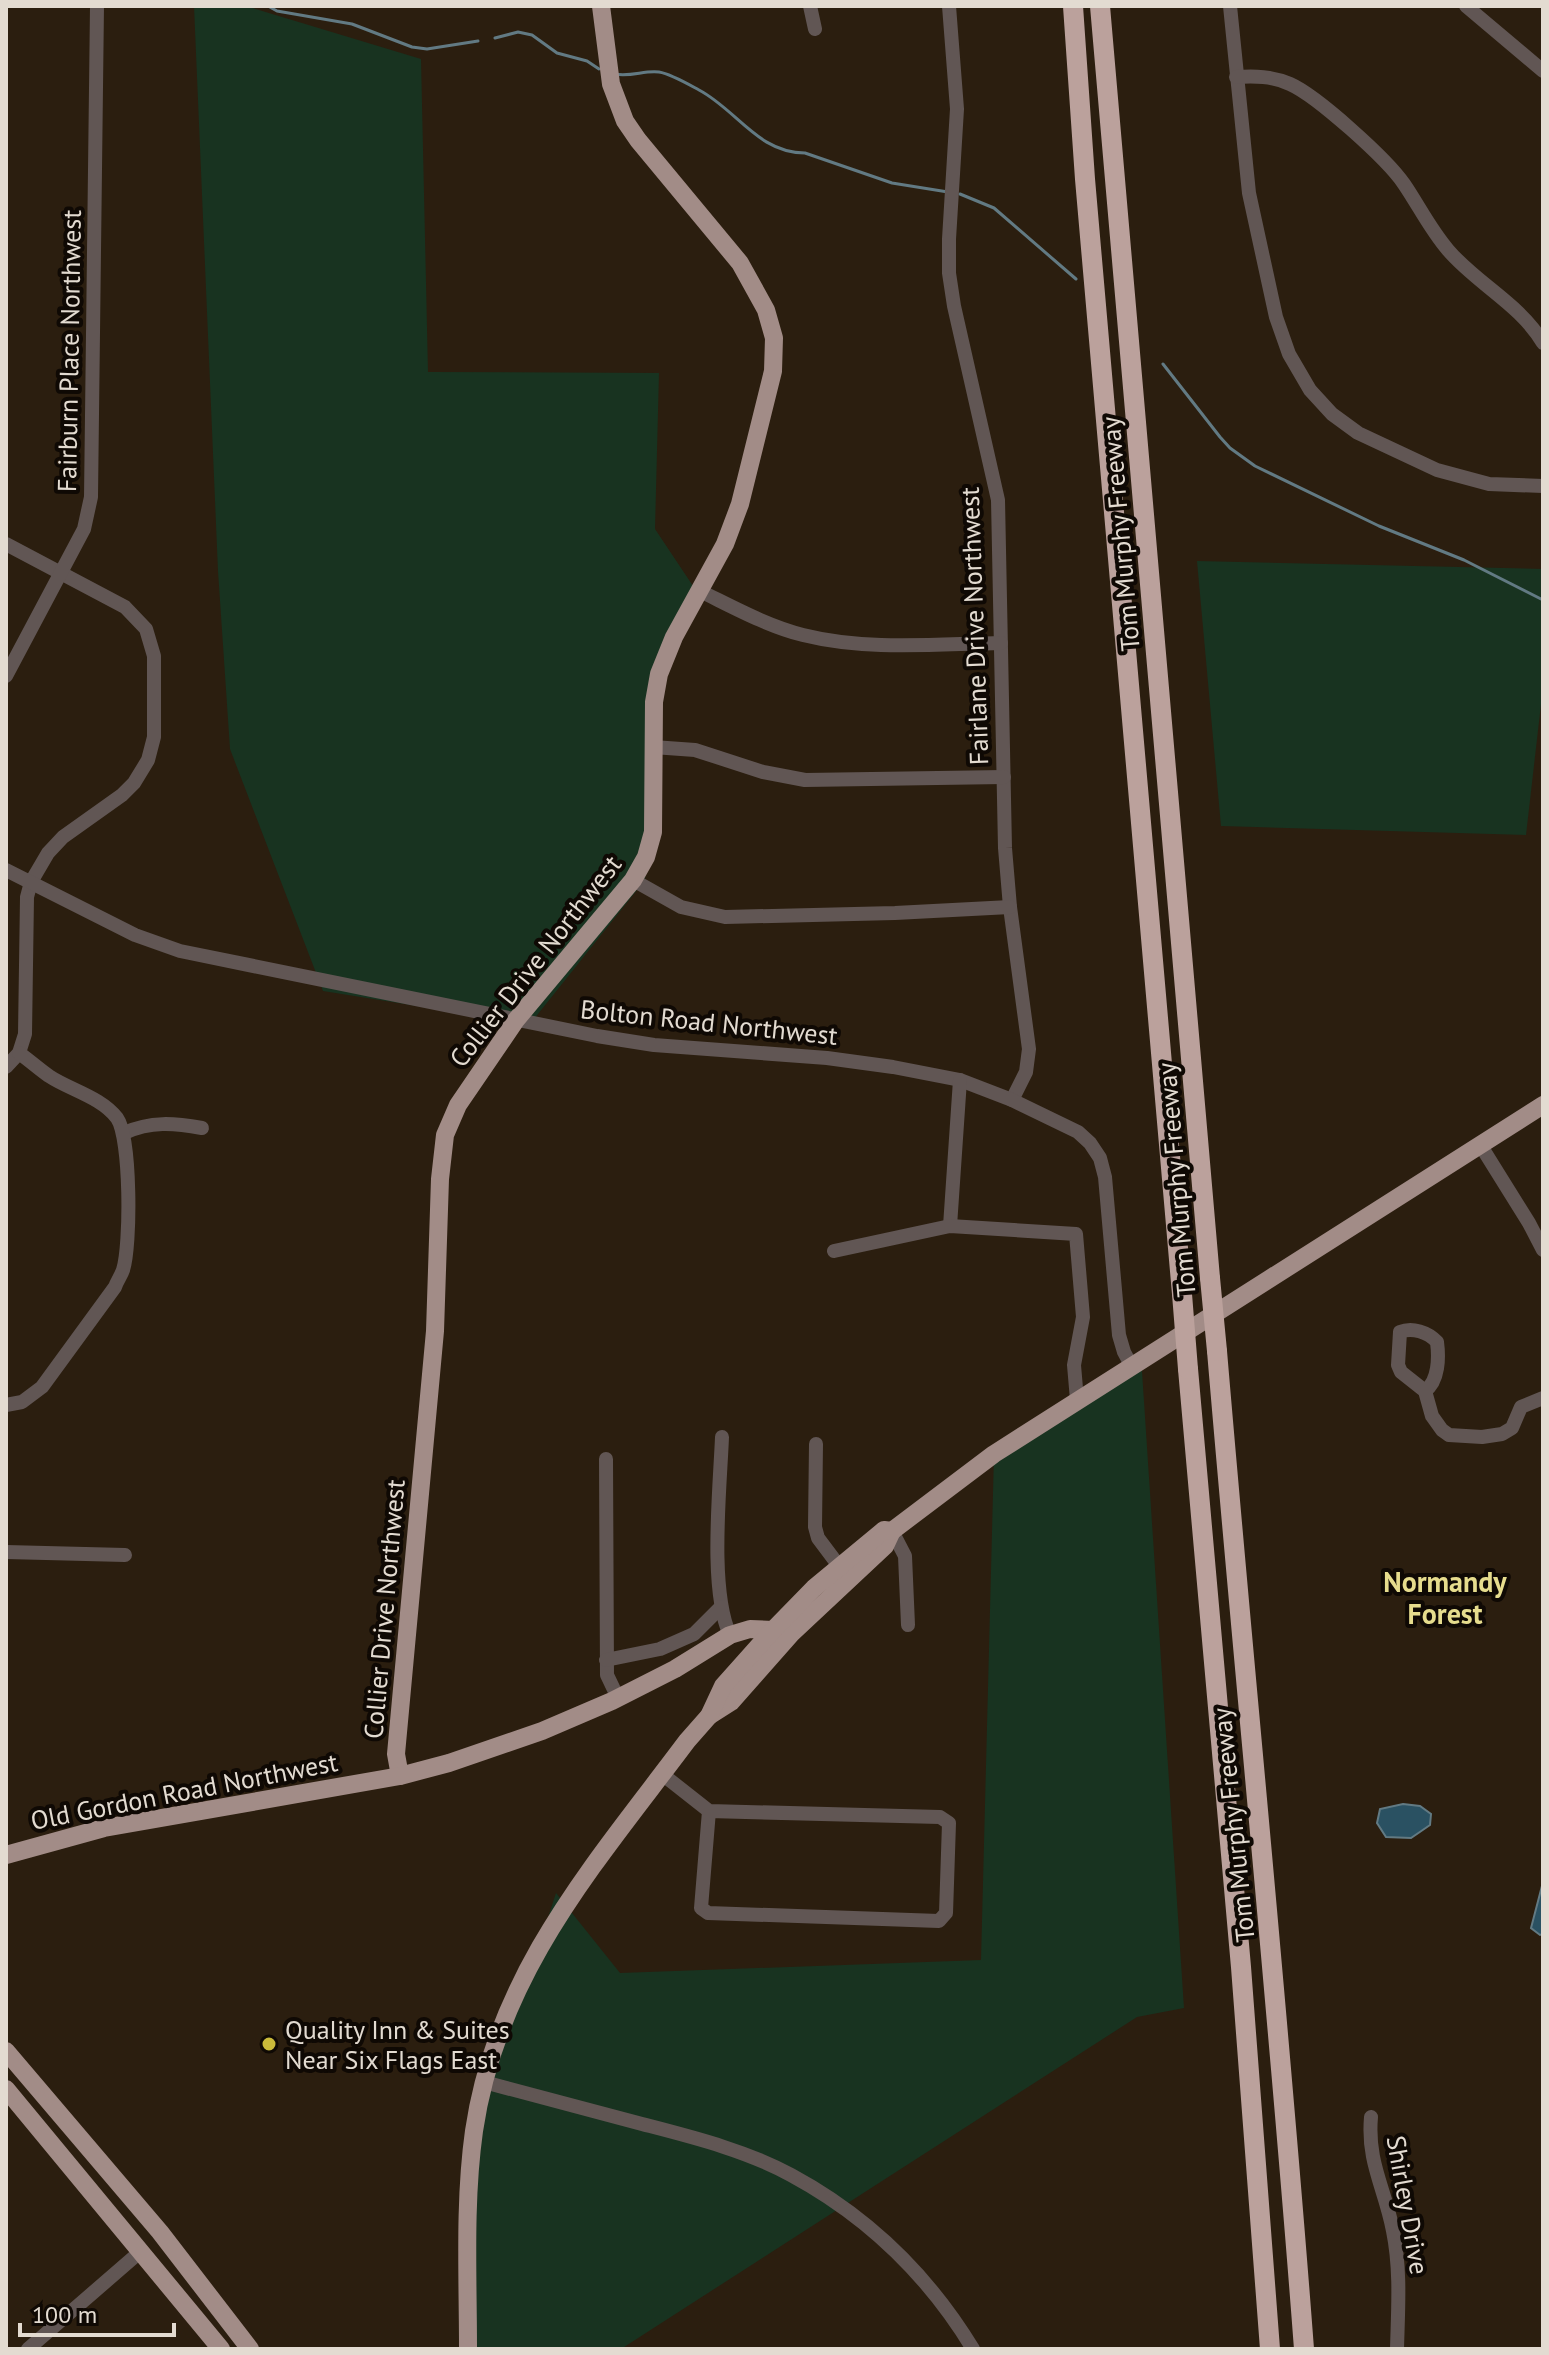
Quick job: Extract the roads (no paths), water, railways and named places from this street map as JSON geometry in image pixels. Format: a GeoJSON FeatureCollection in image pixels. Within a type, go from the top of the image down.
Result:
{"type":"FeatureCollection","features":[{"type":"Feature","properties":{"kind":"highway"},"geometry":{"type":"LineString","coordinates":[[1062,6],[1085,179]]}},
{"type":"Feature","properties":{"kind":"highway","name":"Tom Murphy Freeway"},"geometry":{"type":"LineString","coordinates":[[1073,6],[1085,179],[1241,1967],[1270,2349]]}},
{"type":"Feature","properties":{"kind":"highway","name":"Tom Murphy Freeway"},"geometry":{"type":"LineString","coordinates":[[1100,6],[1246,1692],[1265,1867],[1304,2349]]}},
{"type":"Feature","properties":{"kind":"main road","name":"Collier Drive Northwest"},"geometry":{"type":"LineString","coordinates":[[400,1776],[396,1754],[435,1331],[440,1179],[445,1135],[458,1105],[516,1020],[633,880],[646,857],[653,832],[654,702],[659,674],[674,637],[725,544],[740,504],[773,371],[774,338],[766,310],[740,263],[625,121],[611,84],[601,6]]}},
{"type":"Feature","properties":{"kind":"main road"},"geometry":{"type":"LineString","coordinates":[[709,1716],[731,1702],[791,1634],[885,1546],[892,1531],[994,1454],[1543,1105]]}},
{"type":"Feature","properties":{"kind":"main road"},"geometry":{"type":"LineString","coordinates":[[468,2349],[469,2174],[484,2082],[508,2010],[534,1955],[557,1915],[709,1716],[723,1686],[773,1630],[839,1566],[884,1530],[892,1531]]}},
{"type":"Feature","properties":{"kind":"main road","name":"Old Gordon Road Northwest"},"geometry":{"type":"LineString","coordinates":[[6,1855],[104,1828],[400,1776],[494,1749],[618,1698],[675,1669],[730,1635],[750,1629],[773,1630]]}},
{"type":"Feature","properties":{"kind":"main road"},"geometry":{"type":"LineString","coordinates":[[6,2051],[160,2232],[250,2349]]}},
{"type":"Feature","properties":{"kind":"main road"},"geometry":{"type":"LineString","coordinates":[[6,2089],[221,2349]]}},
{"type":"Feature","properties":{"kind":"street","name":"Fairburn Place Northwest"},"geometry":{"type":"LineString","coordinates":[[6,676],[84,529],[91,497],[97,6]]}},
{"type":"Feature","properties":{"kind":"street"},"geometry":{"type":"LineString","coordinates":[[810,6],[815,29]]}},
{"type":"Feature","properties":{"kind":"street","name":"Fairlane Drive Northwest"},"geometry":{"type":"LineString","coordinates":[[949,6],[957,109],[949,273],[998,500],[1010,907],[1029,1049],[1026,1072],[1012,1100]]}},
{"type":"Feature","properties":{"kind":"street"},"geometry":{"type":"LineString","coordinates":[[1230,6],[1249,193],[1276,317],[1289,354],[1310,390],[1332,414],[1358,433],[1437,470],[1489,484],[1543,486]]}},
{"type":"Feature","properties":{"kind":"street"},"geometry":{"type":"LineString","coordinates":[[1466,6],[1543,71]]}},
{"type":"Feature","properties":{"kind":"street"},"geometry":{"type":"LineString","coordinates":[[1236,77],[1259,76],[1292,85],[1374,151],[1403,182],[1449,251],[1522,316],[1543,343]]}},
{"type":"Feature","properties":{"kind":"street"},"geometry":{"type":"LineString","coordinates":[[6,544],[125,607],[146,629],[154,656],[154,737],[148,760],[134,783],[122,795],[63,837],[48,853],[31,882],[27,897],[25,1034],[19,1053],[6,1067]]}},
{"type":"Feature","properties":{"kind":"street"},"geometry":{"type":"LineString","coordinates":[[700,591],[771,624],[830,641],[880,645],[1001,643]]}},
{"type":"Feature","properties":{"kind":"street"},"geometry":{"type":"LineString","coordinates":[[653,747],[695,750],[763,772],[805,780],[1004,777]]}},
{"type":"Feature","properties":{"kind":"street","name":"Bolton Road Northwest"},"geometry":{"type":"LineString","coordinates":[[6,870],[135,935],[180,951],[654,1045],[827,1058],[893,1067],[960,1080],[1012,1100],[1078,1132],[1100,1158],[1105,1177],[1119,1335],[1131,1365]]}},
{"type":"Feature","properties":{"kind":"street"},"geometry":{"type":"LineString","coordinates":[[633,880],[681,907],[725,917],[1010,907]]}},
{"type":"Feature","properties":{"kind":"street"},"geometry":{"type":"LineString","coordinates":[[6,1405],[22,1402],[42,1387],[115,1287],[123,1270],[127,1236],[127,1149],[117,1118],[105,1106],[50,1076],[19,1053]]}},
{"type":"Feature","properties":{"kind":"street"},"geometry":{"type":"LineString","coordinates":[[950,1226],[960,1080]]}},
{"type":"Feature","properties":{"kind":"street"},"geometry":{"type":"LineString","coordinates":[[124,1133],[157,1123],[202,1128]]}},
{"type":"Feature","properties":{"kind":"street"},"geometry":{"type":"LineString","coordinates":[[1481,1146],[1543,1250]]}},
{"type":"Feature","properties":{"kind":"street"},"geometry":{"type":"LineString","coordinates":[[834,1251],[950,1226],[1076,1234],[1083,1317],[1074,1365],[1077,1400]]}},
{"type":"Feature","properties":{"kind":"street"},"geometry":{"type":"LineString","coordinates":[[1425,1391],[1435,1424],[1449,1435],[1482,1437],[1502,1434],[1512,1428],[1521,1407],[1543,1398]]}},
{"type":"Feature","properties":{"kind":"street"},"geometry":{"type":"LineString","coordinates":[[722,1437],[718,1544],[721,1607],[730,1635]]}},
{"type":"Feature","properties":{"kind":"street"},"geometry":{"type":"LineString","coordinates":[[816,1444],[815,1527],[818,1538],[839,1566]]}},
{"type":"Feature","properties":{"kind":"street"},"geometry":{"type":"LineString","coordinates":[[606,1459],[606,1660],[607,1675],[618,1698]]}},
{"type":"Feature","properties":{"kind":"street"},"geometry":{"type":"LineString","coordinates":[[892,1531],[905,1556],[908,1625]]}},
{"type":"Feature","properties":{"kind":"street"},"geometry":{"type":"LineString","coordinates":[[6,1552],[125,1555]]}},
{"type":"Feature","properties":{"kind":"street"},"geometry":{"type":"LineString","coordinates":[[606,1660],[660,1649],[694,1634],[721,1607]]}},
{"type":"Feature","properties":{"kind":"street"},"geometry":{"type":"LineString","coordinates":[[662,1774],[709,1811],[940,1817],[949,1823],[946,1913],[939,1921],[708,1913],[701,1908],[701,1894],[709,1811]]}},
{"type":"Feature","properties":{"kind":"street"},"geometry":{"type":"LineString","coordinates":[[484,2082],[690,2137],[747,2155],[789,2174],[836,2201],[880,2235],[943,2304],[973,2349]]}},
{"type":"Feature","properties":{"kind":"street","name":"Shirley Drive"},"geometry":{"type":"LineString","coordinates":[[1371,2117],[1371,2156],[1393,2227],[1397,2253],[1397,2349]]}},
{"type":"Feature","properties":{"kind":"street"},"geometry":{"type":"LineString","coordinates":[[28,2349],[141,2251]]}},
{"type":"Feature","properties":{"kind":"water"},"geometry":{"type":"Polygon","coordinates":[[[1403,1804],[1420,1806],[1431,1814],[1430,1825],[1411,1838],[1386,1837],[1377,1823],[1380,1809],[1403,1804]]]}},
{"type":"Feature","properties":{"kind":"water"},"geometry":{"type":"Polygon","coordinates":[[[1543,1882],[1543,1934],[1540,1935],[1531,1928],[1543,1882]]]}},
{"type":"Feature","properties":{"kind":"waterway"},"geometry":{"type":"LineString","coordinates":[[268,6],[277,11],[352,24],[412,47],[427,49],[478,41]]}},
{"type":"Feature","properties":{"kind":"waterway"},"geometry":{"type":"LineString","coordinates":[[495,38],[518,32],[532,35],[557,53],[587,61],[599,69]]}},
{"type":"Feature","properties":{"kind":"waterway"},"geometry":{"type":"LineString","coordinates":[[615,74],[659,72],[669,75],[713,98],[774,146],[805,153],[892,183],[948,192]]}},
{"type":"Feature","properties":{"kind":"waterway"},"geometry":{"type":"LineString","coordinates":[[960,194],[994,208],[1076,279]]}},
{"type":"Feature","properties":{"kind":"waterway"},"geometry":{"type":"LineString","coordinates":[[1163,364],[1220,437],[1255,466],[1379,526],[1464,560],[1543,600]]}},
{"type":"Feature","properties":{"kind":"place","name":"Quality Inn & Suites Near Six Flags East"},"geometry":{"type":"Point","coordinates":[269,2044]}},
{"type":"Feature","properties":{"kind":"district","name":"Normandy Forest"},"geometry":{"type":"Point","coordinates":[1445,1597]}}]}
